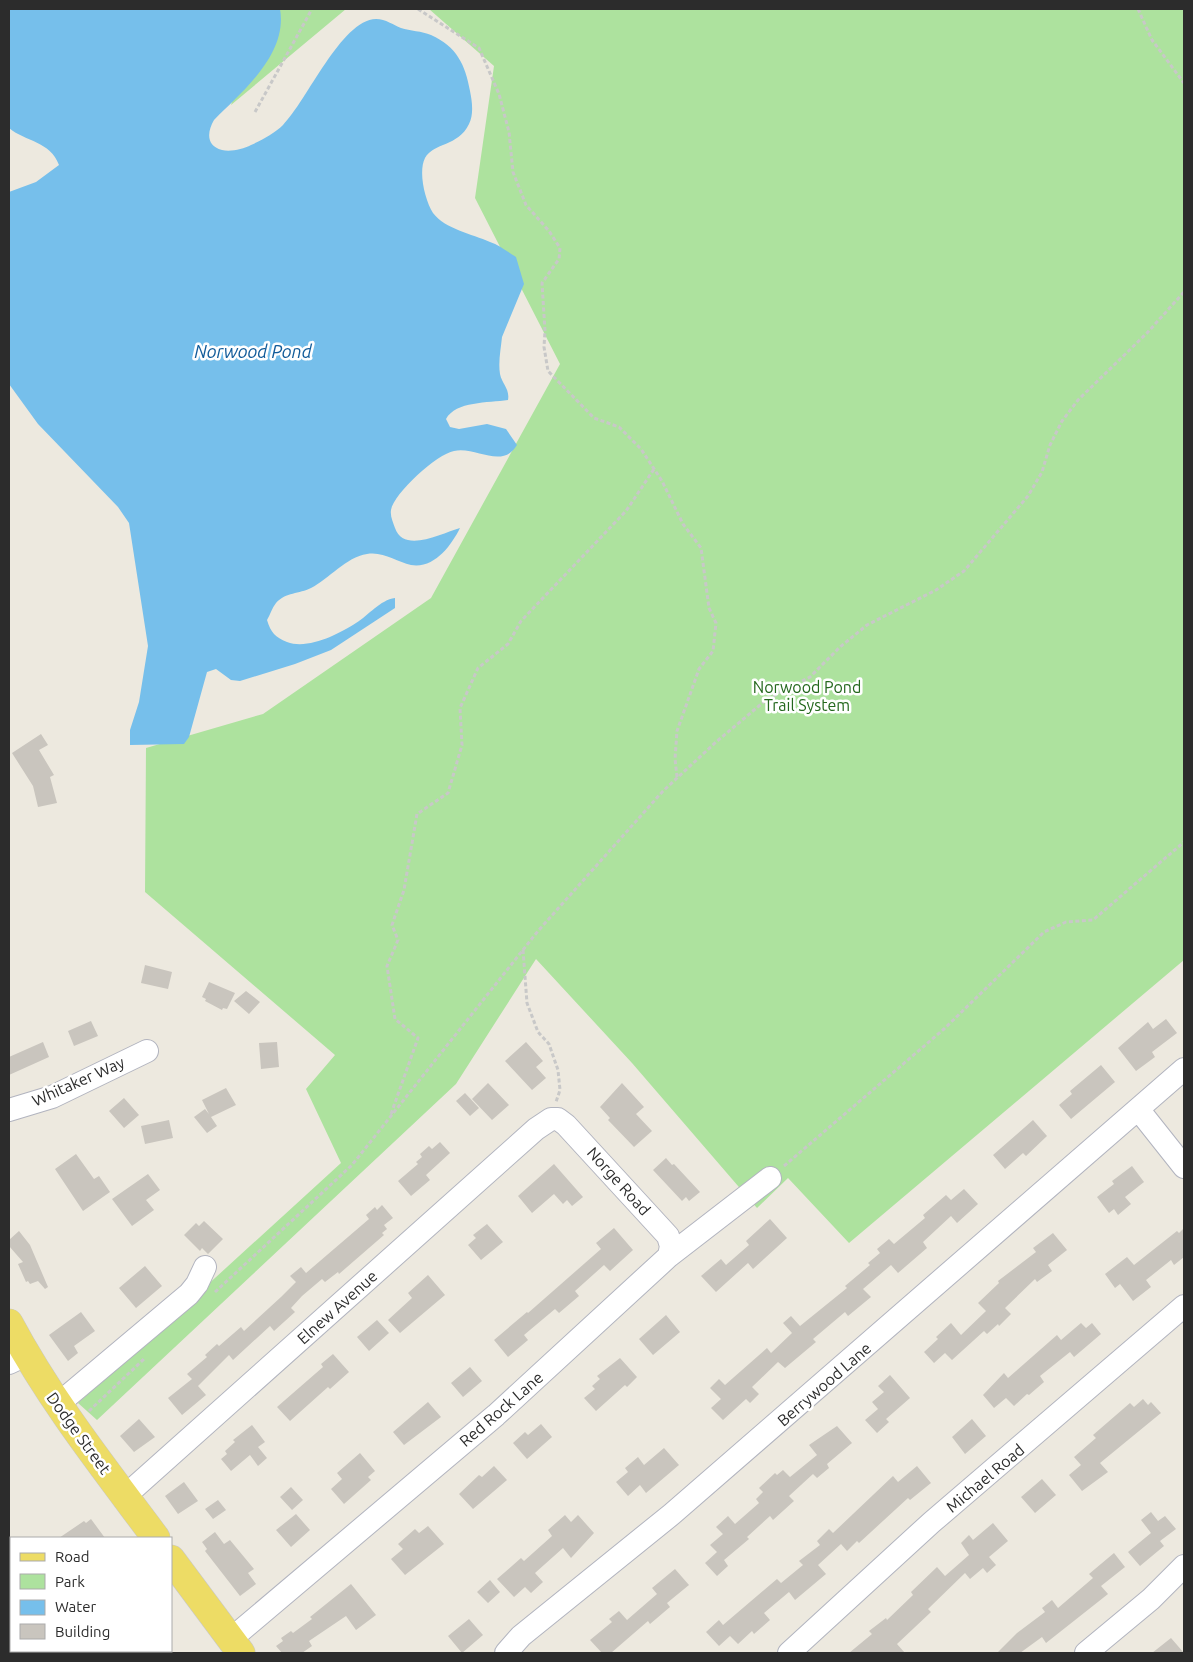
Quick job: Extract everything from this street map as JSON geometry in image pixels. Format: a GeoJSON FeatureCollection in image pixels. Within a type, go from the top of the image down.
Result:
{"type":"FeatureCollection","features":[{"type":"Feature","properties":{"kind":"main road","name":"Dodge Street"},"geometry":{"type":"LineString","coordinates":[[9,1323],[17,1359],[57,1405],[155,1537]]}},
{"type":"Feature","properties":{"kind":"main road"},"geometry":{"type":"LineString","coordinates":[[172,1559],[236,1646]]}},
{"type":"Feature","properties":{"kind":"street","name":"Whitaker Way"},"geometry":{"type":"LineString","coordinates":[[9,1110],[52,1097],[147,1051]]}},
{"type":"Feature","properties":{"kind":"street","name":"Berrywood Lane"},"geometry":{"type":"LineString","coordinates":[[506,1653],[521,1636],[672,1514],[834,1375],[1184,1068]]}},
{"type":"Feature","properties":{"kind":"street"},"geometry":{"type":"LineString","coordinates":[[1138,1109],[1184,1167]]}},
{"type":"Feature","properties":{"kind":"street","name":"Norge Road"},"geometry":{"type":"LineString","coordinates":[[551,1119],[558,1119],[572,1131],[657,1223],[668,1236],[671,1246],[669,1256]]}},
{"type":"Feature","properties":{"kind":"street","name":"Elnew Avenue"},"geometry":{"type":"LineString","coordinates":[[125,1496],[536,1129],[551,1119]]}},
{"type":"Feature","properties":{"kind":"street","name":"Red Rock Lane"},"geometry":{"type":"LineString","coordinates":[[236,1646],[496,1415],[669,1256],[770,1178]]}},
{"type":"Feature","properties":{"kind":"street"},"geometry":{"type":"LineString","coordinates":[[57,1405],[189,1294],[197,1284],[205,1267]]}},
{"type":"Feature","properties":{"kind":"street","name":"Michael Road"},"geometry":{"type":"LineString","coordinates":[[789,1653],[932,1522],[1184,1306]]}},
{"type":"Feature","properties":{"kind":"street"},"geometry":{"type":"LineString","coordinates":[[1086,1653],[1151,1599],[1184,1566]]}},
{"type":"Feature","properties":{"kind":"path"},"geometry":{"type":"LineString","coordinates":[[255,112],[312,9]]}},
{"type":"Feature","properties":{"kind":"path"},"geometry":{"type":"LineString","coordinates":[[418,9],[479,48],[499,94],[509,132],[513,172],[526,205],[549,231],[560,248],[559,259],[542,283],[546,331],[544,347],[548,370],[594,418],[619,427],[641,449],[654,469],[683,524],[701,548],[709,608],[716,623],[713,651],[699,669],[677,731],[675,758],[677,778]]}},
{"type":"Feature","properties":{"kind":"path"},"geometry":{"type":"LineString","coordinates":[[1138,9],[1152,40],[1184,83]]}},
{"type":"Feature","properties":{"kind":"path"},"geometry":{"type":"LineString","coordinates":[[213,1294],[352,1164],[523,950],[677,778],[766,700],[810,677],[840,647],[867,626],[936,590],[964,571],[1028,496],[1042,472],[1050,445],[1067,414],[1099,379],[1147,333],[1184,292]]}},
{"type":"Feature","properties":{"kind":"path"},"geometry":{"type":"LineString","coordinates":[[390,1116],[418,1038],[395,1019],[387,966],[398,940],[392,925],[404,890],[417,814],[448,793],[462,745],[460,708],[478,668],[508,644],[521,621],[626,511],[654,469]]}},
{"type":"Feature","properties":{"kind":"path"},"geometry":{"type":"LineString","coordinates":[[770,1178],[944,1029],[1044,932],[1066,922],[1093,920],[1184,842]]}},
{"type":"Feature","properties":{"kind":"path"},"geometry":{"type":"LineString","coordinates":[[523,950],[527,1003],[538,1032],[549,1044],[558,1070],[560,1090],[551,1119]]}},
{"type":"Feature","properties":{"kind":"path"},"geometry":{"type":"LineString","coordinates":[[89,1410],[147,1356]]}},
{"type":"Feature","properties":{"kind":"green space"},"geometry":{"type":"Polygon","coordinates":[[[261,9],[346,9],[231,105],[261,9]]]}},
{"type":"Feature","properties":{"kind":"green space","name":"Norwood Pond Trail System"},"geometry":{"type":"Polygon","coordinates":[[[429,9],[1184,9],[1184,960],[849,1243],[788,1178],[757,1208],[632,1063],[536,959],[456,1084],[97,1420],[78,1403],[341,1163],[306,1089],[335,1055],[145,892],[146,748],[263,714],[431,598],[560,364],[475,198],[494,66],[429,9]]]}},
{"type":"Feature","properties":{"kind":"water","name":"Norwood Pond"},"geometry":{"type":"Polygon","coordinates":[[[9,9],[280,9],[281,26],[270,57],[249,84],[214,120],[210,129],[209,138],[213,145],[226,151],[248,146],[268,136],[283,125],[325,63],[350,33],[363,23],[376,19],[383,20],[401,28],[427,34],[440,40],[453,51],[462,65],[470,91],[472,112],[469,124],[459,137],[434,149],[425,158],[422,178],[427,201],[433,213],[444,223],[493,243],[516,257],[524,284],[502,337],[499,369],[508,393],[508,400],[465,406],[451,413],[446,419],[450,427],[459,429],[487,424],[506,429],[517,445],[504,456],[488,456],[462,450],[454,451],[437,459],[417,475],[400,494],[391,510],[391,517],[395,528],[400,536],[406,540],[424,540],[460,528],[447,549],[434,560],[419,565],[406,564],[384,555],[373,553],[359,556],[311,588],[280,599],[267,620],[276,636],[295,644],[323,640],[341,632],[390,599],[395,598],[395,608],[331,650],[295,664],[240,681],[231,680],[216,669],[207,672],[189,737],[184,744],[130,745],[130,730],[139,702],[148,646],[129,523],[118,507],[38,424],[9,384],[9,192],[36,182],[59,165],[55,157],[44,146],[9,128],[9,9]]]}},
{"type":"Feature","properties":{"kind":"building"},"geometry":{"type":"Polygon","coordinates":[[[41,734],[48,745],[39,750],[54,775],[50,777],[57,803],[38,807],[33,786],[12,753],[41,734]]]}},
{"type":"Feature","properties":{"kind":"building"},"geometry":{"type":"Polygon","coordinates":[[[145,965],[172,972],[168,989],[141,983],[145,965]]]}},
{"type":"Feature","properties":{"kind":"building"},"geometry":{"type":"Polygon","coordinates":[[[209,982],[235,993],[227,1009],[223,1008],[222,1010],[205,1001],[206,999],[202,997],[209,982]]]}},
{"type":"Feature","properties":{"kind":"building"},"geometry":{"type":"Polygon","coordinates":[[[246,991],[260,1002],[249,1014],[234,1001],[246,991]]]}},
{"type":"Feature","properties":{"kind":"building"},"geometry":{"type":"Polygon","coordinates":[[[1166,1019],[1177,1033],[1152,1052],[1155,1057],[1136,1071],[1118,1048],[1148,1022],[1153,1029],[1166,1019]]]}},
{"type":"Feature","properties":{"kind":"building"},"geometry":{"type":"Polygon","coordinates":[[[91,1021],[98,1036],[74,1046],[68,1031],[91,1021]]]}},
{"type":"Feature","properties":{"kind":"building"},"geometry":{"type":"Polygon","coordinates":[[[43,1042],[49,1057],[9,1075],[9,1057],[43,1042]]]}},
{"type":"Feature","properties":{"kind":"building"},"geometry":{"type":"Polygon","coordinates":[[[277,1042],[279,1067],[261,1069],[259,1043],[277,1042]]]}},
{"type":"Feature","properties":{"kind":"building"},"geometry":{"type":"Polygon","coordinates":[[[526,1042],[543,1061],[536,1067],[546,1078],[532,1090],[505,1061],[526,1042]]]}},
{"type":"Feature","properties":{"kind":"building"},"geometry":{"type":"Polygon","coordinates":[[[1101,1065],[1115,1082],[1071,1119],[1059,1105],[1072,1094],[1070,1091],[1101,1065]]]}},
{"type":"Feature","properties":{"kind":"building"},"geometry":{"type":"Polygon","coordinates":[[[488,1083],[509,1105],[492,1120],[472,1099],[488,1083]]]}},
{"type":"Feature","properties":{"kind":"building"},"geometry":{"type":"Polygon","coordinates":[[[622,1083],[644,1107],[636,1114],[652,1131],[634,1147],[608,1120],[610,1118],[600,1107],[622,1083]]]}},
{"type":"Feature","properties":{"kind":"building"},"geometry":{"type":"Polygon","coordinates":[[[226,1088],[236,1105],[211,1117],[217,1126],[207,1133],[194,1117],[205,1109],[209,1114],[202,1100],[226,1088]]]}},
{"type":"Feature","properties":{"kind":"building"},"geometry":{"type":"Polygon","coordinates":[[[465,1093],[479,1108],[470,1116],[456,1101],[465,1093]]]}},
{"type":"Feature","properties":{"kind":"building"},"geometry":{"type":"Polygon","coordinates":[[[124,1098],[139,1115],[124,1128],[109,1111],[124,1098]]]}},
{"type":"Feature","properties":{"kind":"building"},"geometry":{"type":"Polygon","coordinates":[[[169,1120],[173,1138],[145,1144],[141,1126],[169,1120]]]}},
{"type":"Feature","properties":{"kind":"building"},"geometry":{"type":"Polygon","coordinates":[[[1033,1120],[1047,1136],[1026,1156],[1023,1153],[1005,1169],[993,1155],[1033,1120]]]}},
{"type":"Feature","properties":{"kind":"building"},"geometry":{"type":"Polygon","coordinates":[[[440,1142],[450,1153],[426,1175],[430,1180],[411,1196],[398,1181],[418,1164],[416,1162],[422,1157],[420,1154],[429,1146],[432,1149],[440,1142]]]}},
{"type":"Feature","properties":{"kind":"building"},"geometry":{"type":"Polygon","coordinates":[[[76,1154],[94,1179],[99,1176],[110,1192],[83,1211],[55,1169],[76,1154]]]}},
{"type":"Feature","properties":{"kind":"building"},"geometry":{"type":"Polygon","coordinates":[[[666,1158],[700,1192],[689,1201],[686,1197],[682,1201],[653,1170],[666,1158]]]}},
{"type":"Feature","properties":{"kind":"building"},"geometry":{"type":"Polygon","coordinates":[[[554,1164],[583,1197],[572,1206],[567,1200],[563,1204],[554,1194],[532,1213],[518,1196],[554,1164]]]}},
{"type":"Feature","properties":{"kind":"building"},"geometry":{"type":"Polygon","coordinates":[[[1132,1166],[1144,1182],[1125,1197],[1131,1204],[1118,1215],[1114,1209],[1109,1213],[1097,1197],[1114,1184],[1112,1181],[1132,1166]]]}},
{"type":"Feature","properties":{"kind":"building"},"geometry":{"type":"Polygon","coordinates":[[[148,1174],[160,1190],[146,1200],[154,1210],[132,1226],[112,1199],[148,1174]]]}},
{"type":"Feature","properties":{"kind":"building"},"geometry":{"type":"Polygon","coordinates":[[[964,1189],[978,1204],[957,1223],[951,1216],[923,1242],[927,1248],[898,1273],[891,1265],[863,1289],[871,1297],[848,1316],[845,1312],[813,1339],[816,1342],[785,1368],[778,1362],[752,1387],[759,1394],[750,1403],[746,1399],[723,1420],[711,1408],[721,1399],[710,1388],[719,1379],[725,1385],[767,1348],[771,1353],[792,1333],[783,1323],[791,1316],[800,1326],[847,1288],[845,1286],[870,1265],[868,1263],[880,1253],[877,1249],[889,1239],[894,1244],[925,1218],[923,1215],[946,1195],[951,1200],[964,1189]]]}},
{"type":"Feature","properties":{"kind":"building"},"geometry":{"type":"Polygon","coordinates":[[[382,1205],[393,1218],[384,1225],[387,1229],[382,1233],[384,1235],[339,1274],[338,1272],[325,1282],[322,1279],[302,1296],[291,1308],[295,1312],[274,1331],[270,1326],[233,1360],[229,1355],[198,1386],[206,1395],[182,1415],[168,1398],[192,1379],[187,1374],[207,1357],[205,1355],[241,1327],[244,1331],[296,1282],[290,1276],[301,1267],[306,1273],[369,1219],[366,1215],[375,1207],[377,1210],[382,1205]]]}},
{"type":"Feature","properties":{"kind":"building"},"geometry":{"type":"Polygon","coordinates":[[[770,1219],[787,1238],[753,1269],[748,1263],[716,1292],[701,1276],[721,1259],[726,1265],[749,1245],[746,1241],[770,1219]]]}},
{"type":"Feature","properties":{"kind":"building"},"geometry":{"type":"Polygon","coordinates":[[[204,1221],[223,1239],[208,1254],[202,1248],[200,1251],[184,1235],[196,1223],[199,1226],[204,1221]]]}},
{"type":"Feature","properties":{"kind":"building"},"geometry":{"type":"Polygon","coordinates":[[[487,1224],[503,1242],[481,1260],[468,1245],[476,1238],[473,1235],[487,1224]]]}},
{"type":"Feature","properties":{"kind":"building"},"geometry":{"type":"Polygon","coordinates":[[[614,1228],[633,1250],[610,1271],[604,1265],[575,1291],[579,1296],[559,1313],[555,1309],[524,1335],[528,1340],[508,1357],[494,1340],[601,1249],[596,1243],[614,1228]]]}},
{"type":"Feature","properties":{"kind":"building"},"geometry":{"type":"Polygon","coordinates":[[[1184,1228],[1184,1257],[1174,1265],[1171,1260],[1146,1280],[1151,1287],[1133,1301],[1120,1284],[1115,1288],[1105,1274],[1127,1257],[1134,1265],[1177,1231],[1179,1233],[1184,1228]]]}},
{"type":"Feature","properties":{"kind":"building"},"geometry":{"type":"Polygon","coordinates":[[[19,1231],[30,1245],[48,1287],[45,1289],[38,1281],[30,1284],[28,1281],[26,1282],[18,1264],[23,1262],[9,1246],[9,1240],[19,1231]]]}},
{"type":"Feature","properties":{"kind":"building"},"geometry":{"type":"Polygon","coordinates":[[[1053,1233],[1067,1250],[1048,1265],[1052,1271],[1037,1282],[1035,1279],[1005,1308],[1011,1314],[999,1326],[998,1324],[987,1334],[984,1331],[952,1360],[945,1353],[934,1363],[924,1352],[938,1339],[936,1337],[951,1323],[961,1335],[986,1311],[978,1303],[999,1283],[998,1281],[1036,1252],[1033,1248],[1053,1233]]]}},
{"type":"Feature","properties":{"kind":"building"},"geometry":{"type":"Polygon","coordinates":[[[145,1266],[162,1286],[136,1308],[119,1288],[145,1266]]]}},
{"type":"Feature","properties":{"kind":"building"},"geometry":{"type":"Polygon","coordinates":[[[428,1275],[445,1295],[400,1333],[388,1320],[412,1298],[408,1293],[428,1275]]]}},
{"type":"Feature","properties":{"kind":"building"},"geometry":{"type":"Polygon","coordinates":[[[81,1312],[95,1331],[74,1346],[78,1353],[68,1361],[49,1335],[81,1312]]]}},
{"type":"Feature","properties":{"kind":"building"},"geometry":{"type":"Polygon","coordinates":[[[666,1315],[680,1332],[653,1355],[639,1339],[666,1315]]]}},
{"type":"Feature","properties":{"kind":"building"},"geometry":{"type":"Polygon","coordinates":[[[377,1320],[389,1333],[369,1351],[357,1337],[377,1320]]]}},
{"type":"Feature","properties":{"kind":"building"},"geometry":{"type":"Polygon","coordinates":[[[1081,1323],[1086,1328],[1092,1323],[1101,1334],[1074,1357],[1070,1352],[1040,1376],[1044,1382],[1014,1406],[1006,1398],[994,1408],[983,1395],[1004,1373],[1008,1378],[1057,1335],[1061,1340],[1081,1323]]]}},
{"type":"Feature","properties":{"kind":"building"},"geometry":{"type":"Polygon","coordinates":[[[333,1354],[349,1372],[330,1389],[328,1387],[290,1421],[277,1407],[323,1367],[321,1364],[333,1354]]]}},
{"type":"Feature","properties":{"kind":"building"},"geometry":{"type":"Polygon","coordinates":[[[620,1358],[637,1377],[627,1387],[625,1385],[596,1411],[584,1398],[595,1389],[592,1386],[600,1379],[597,1376],[620,1358]]]}},
{"type":"Feature","properties":{"kind":"building"},"geometry":{"type":"Polygon","coordinates":[[[470,1367],[482,1381],[463,1397],[451,1383],[470,1367]]]}},
{"type":"Feature","properties":{"kind":"building"},"geometry":{"type":"Polygon","coordinates":[[[890,1375],[910,1398],[886,1419],[889,1422],[877,1433],[865,1420],[878,1409],[872,1402],[884,1392],[878,1386],[890,1375]]]}},
{"type":"Feature","properties":{"kind":"building"},"geometry":{"type":"Polygon","coordinates":[[[1143,1399],[1148,1405],[1151,1402],[1161,1413],[1100,1463],[1108,1472],[1082,1491],[1069,1475],[1081,1465],[1074,1457],[1096,1438],[1093,1435],[1130,1403],[1134,1407],[1143,1399]]]}},
{"type":"Feature","properties":{"kind":"building"},"geometry":{"type":"Polygon","coordinates":[[[428,1402],[441,1417],[404,1445],[393,1432],[428,1402]]]}},
{"type":"Feature","properties":{"kind":"building"},"geometry":{"type":"Polygon","coordinates":[[[139,1419],[155,1437],[134,1452],[120,1436],[139,1419]]]}},
{"type":"Feature","properties":{"kind":"building"},"geometry":{"type":"Polygon","coordinates":[[[972,1419],[986,1436],[965,1454],[952,1437],[972,1419]]]}},
{"type":"Feature","properties":{"kind":"building"},"geometry":{"type":"Polygon","coordinates":[[[541,1424],[552,1437],[527,1459],[513,1443],[525,1432],[528,1435],[541,1424]]]}},
{"type":"Feature","properties":{"kind":"building"},"geometry":{"type":"Polygon","coordinates":[[[252,1425],[265,1442],[258,1447],[267,1458],[258,1466],[250,1455],[231,1471],[221,1459],[227,1454],[225,1451],[235,1442],[233,1440],[252,1425]]]}},
{"type":"Feature","properties":{"kind":"building"},"geometry":{"type":"Polygon","coordinates":[[[837,1426],[852,1443],[827,1464],[829,1468],[817,1478],[813,1474],[789,1496],[794,1501],[773,1520],[770,1516],[747,1537],[749,1539],[724,1560],[728,1566],[717,1576],[705,1563],[717,1552],[710,1545],[723,1534],[716,1527],[728,1516],[735,1524],[759,1503],[756,1499],[763,1492],[759,1488],[775,1473],[777,1475],[783,1470],[790,1477],[817,1455],[809,1445],[837,1426]]]}},
{"type":"Feature","properties":{"kind":"building"},"geometry":{"type":"Polygon","coordinates":[[[664,1448],[679,1465],[646,1493],[640,1485],[628,1496],[616,1482],[628,1472],[625,1468],[638,1457],[644,1465],[664,1448]]]}},
{"type":"Feature","properties":{"kind":"building"},"geometry":{"type":"Polygon","coordinates":[[[360,1453],[375,1471],[368,1477],[371,1480],[344,1504],[331,1489],[342,1479],[337,1473],[360,1453]]]}},
{"type":"Feature","properties":{"kind":"building"},"geometry":{"type":"Polygon","coordinates":[[[494,1466],[507,1480],[473,1509],[459,1494],[479,1475],[482,1477],[494,1466]]]}},
{"type":"Feature","properties":{"kind":"building"},"geometry":{"type":"Polygon","coordinates":[[[917,1466],[931,1483],[910,1500],[908,1498],[859,1543],[857,1541],[847,1551],[841,1544],[818,1565],[826,1574],[795,1600],[789,1592],[764,1613],[770,1620],[754,1634],[752,1631],[738,1644],[730,1636],[719,1646],[706,1632],[719,1620],[723,1625],[777,1579],[781,1583],[803,1565],[799,1561],[820,1545],[817,1541],[829,1529],[833,1533],[893,1476],[898,1482],[917,1466]]]}},
{"type":"Feature","properties":{"kind":"building"},"geometry":{"type":"Polygon","coordinates":[[[1042,1479],[1056,1495],[1035,1513],[1021,1497],[1042,1479]]]}},
{"type":"Feature","properties":{"kind":"building"},"geometry":{"type":"Polygon","coordinates":[[[184,1482],[198,1501],[178,1514],[165,1496],[184,1482]]]}},
{"type":"Feature","properties":{"kind":"building"},"geometry":{"type":"Polygon","coordinates":[[[291,1487],[303,1500],[292,1510],[280,1497],[291,1487]]]}},
{"type":"Feature","properties":{"kind":"building"},"geometry":{"type":"Polygon","coordinates":[[[218,1500],[226,1510],[213,1519],[205,1509],[218,1500]]]}},
{"type":"Feature","properties":{"kind":"building"},"geometry":{"type":"Polygon","coordinates":[[[1151,1512],[1158,1521],[1165,1516],[1176,1529],[1160,1541],[1164,1546],[1140,1566],[1128,1552],[1151,1533],[1141,1520],[1151,1512]]]}},
{"type":"Feature","properties":{"kind":"building"},"geometry":{"type":"Polygon","coordinates":[[[296,1514],[310,1530],[291,1547],[276,1530],[296,1514]]]}},
{"type":"Feature","properties":{"kind":"building"},"geometry":{"type":"Polygon","coordinates":[[[565,1515],[571,1522],[578,1515],[594,1533],[571,1558],[563,1548],[535,1573],[543,1582],[531,1593],[525,1587],[514,1597],[497,1579],[521,1558],[524,1561],[552,1536],[548,1530],[565,1515]]]}},
{"type":"Feature","properties":{"kind":"building"},"geometry":{"type":"Polygon","coordinates":[[[91,1519],[104,1537],[60,1537],[84,1521],[86,1523],[91,1519]]]}},
{"type":"Feature","properties":{"kind":"building"},"geometry":{"type":"Polygon","coordinates":[[[993,1523],[1008,1541],[989,1557],[996,1565],[987,1573],[983,1568],[970,1579],[965,1573],[928,1609],[931,1612],[897,1644],[905,1653],[849,1653],[872,1634],[869,1631],[886,1618],[887,1620],[913,1595],[911,1592],[937,1567],[945,1576],[969,1555],[961,1543],[969,1535],[973,1540],[993,1523]]]}},
{"type":"Feature","properties":{"kind":"building"},"geometry":{"type":"Polygon","coordinates":[[[428,1526],[444,1544],[405,1575],[391,1559],[403,1549],[398,1544],[415,1529],[419,1533],[428,1526]]]}},
{"type":"Feature","properties":{"kind":"building"},"geometry":{"type":"Polygon","coordinates":[[[215,1532],[224,1544],[230,1540],[254,1569],[248,1573],[256,1584],[240,1596],[205,1551],[207,1549],[202,1542],[215,1532]]]}},
{"type":"Feature","properties":{"kind":"building"},"geometry":{"type":"Polygon","coordinates":[[[1114,1553],[1125,1567],[1101,1586],[1108,1594],[1046,1643],[1042,1637],[1020,1653],[997,1653],[1017,1633],[1045,1612],[1042,1608],[1052,1600],[1058,1608],[1093,1578],[1089,1574],[1114,1553]]]}},
{"type":"Feature","properties":{"kind":"building"},"geometry":{"type":"Polygon","coordinates":[[[675,1569],[689,1585],[667,1603],[670,1607],[650,1624],[648,1621],[611,1653],[602,1653],[590,1640],[612,1622],[609,1619],[619,1611],[627,1620],[657,1594],[652,1588],[675,1569]]]}},
{"type":"Feature","properties":{"kind":"building"},"geometry":{"type":"Polygon","coordinates":[[[490,1580],[500,1592],[488,1603],[477,1592],[490,1580]]]}},
{"type":"Feature","properties":{"kind":"building"},"geometry":{"type":"Polygon","coordinates":[[[351,1584],[376,1615],[356,1630],[346,1616],[309,1641],[312,1646],[302,1653],[282,1653],[276,1646],[283,1641],[281,1638],[291,1631],[293,1633],[312,1619],[310,1617],[351,1584]]]}},
{"type":"Feature","properties":{"kind":"building"},"geometry":{"type":"Polygon","coordinates":[[[469,1619],[483,1635],[462,1653],[448,1636],[469,1619]]]}},
{"type":"Feature","properties":{"kind":"building"},"geometry":{"type":"Polygon","coordinates":[[[1171,1638],[1184,1653],[1152,1653],[1171,1638]]]}}]}
